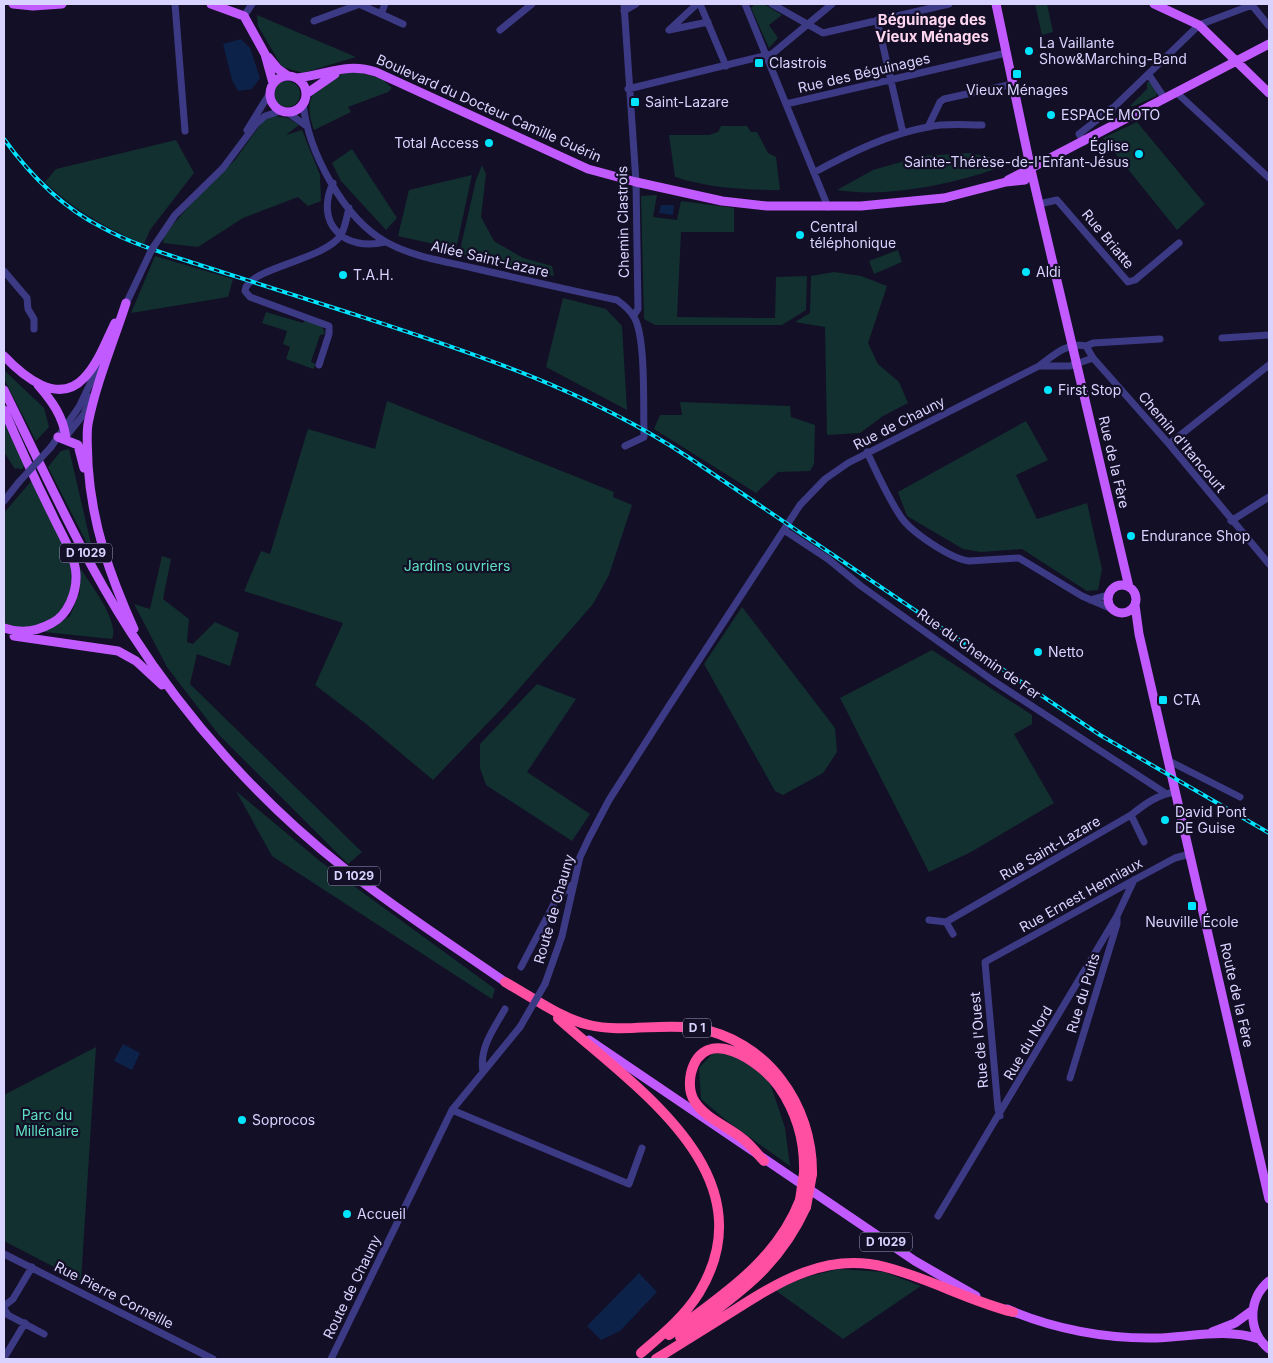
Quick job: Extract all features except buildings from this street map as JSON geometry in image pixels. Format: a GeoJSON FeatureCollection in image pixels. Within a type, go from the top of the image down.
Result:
{"type":"FeatureCollection","features":[{"type":"Feature","properties":{"kind":"highway","name":"D 1"},"geometry":{"type":"LineString","coordinates":[[505,982],[566,1017],[591,1026],[695,1028],[723,1036],[746,1047],[770,1066],[792,1094],[808,1134],[808,1174],[803,1203],[785,1246],[760,1274],[651,1359]]}},
{"type":"Feature","properties":{"kind":"highway","name":"D 1"},"geometry":{"type":"LineString","coordinates":[[558,1018],[637,1086],[676,1126],[695,1150],[711,1185],[717,1218],[717,1236],[713,1260],[704,1282],[681,1316],[637,1356]]}},
{"type":"Feature","properties":{"kind":"highway","name":"D 1"},"geometry":{"type":"LineString","coordinates":[[764,1161],[744,1140],[695,1103],[690,1087],[690,1076],[697,1060],[705,1053],[720,1048],[735,1051],[762,1068],[779,1087],[799,1128],[808,1174]]}},
{"type":"Feature","properties":{"kind":"highway","name":"D 1"},"geometry":{"type":"LineString","coordinates":[[637,1356],[663,1340],[760,1264],[786,1231],[803,1203]]}},
{"type":"Feature","properties":{"kind":"highway"},"geometry":{"type":"LineString","coordinates":[[656,1359],[775,1285],[799,1273],[836,1264],[858,1263],[883,1266],[928,1280],[985,1305],[1014,1312]]}},
{"type":"Feature","properties":{"kind":"main road"},"geometry":{"type":"LineString","coordinates":[[13,4],[34,6],[62,4]]}},
{"type":"Feature","properties":{"kind":"main road"},"geometry":{"type":"LineString","coordinates":[[211,4],[244,16],[265,54],[278,69],[292,77],[305,88],[305,99]]}},
{"type":"Feature","properties":{"kind":"main road","name":"Rue de la Fère"},"geometry":{"type":"LineString","coordinates":[[996,4],[1039,204],[1129,587]]}},
{"type":"Feature","properties":{"kind":"main road"},"geometry":{"type":"LineString","coordinates":[[1154,4],[1198,25],[1269,93]]}},
{"type":"Feature","properties":{"kind":"main road","name":"Boulevard du Docteur Camille Guérin"},"geometry":{"type":"LineString","coordinates":[[292,77],[313,77],[346,67],[361,67],[376,72],[588,169],[722,201],[767,206],[828,207],[927,200],[1006,182],[1025,180],[1032,170],[1269,44]]}},
{"type":"Feature","properties":{"kind":"main road"},"geometry":{"type":"LineString","coordinates":[[265,54],[273,83],[270,93],[272,104],[284,111],[299,108],[316,84],[346,67]]}},
{"type":"Feature","properties":{"kind":"main road"},"geometry":{"type":"LineString","coordinates":[[273,83],[292,77]]}},
{"type":"Feature","properties":{"kind":"main road"},"geometry":{"type":"LineString","coordinates":[[34,381],[55,390],[68,388],[80,382],[92,367],[126,304]]}},
{"type":"Feature","properties":{"kind":"main road"},"geometry":{"type":"LineString","coordinates":[[90,498],[88,423],[126,304]]}},
{"type":"Feature","properties":{"kind":"main road"},"geometry":{"type":"LineString","coordinates":[[4,356],[34,381],[53,403],[64,428],[62,437],[76,443],[80,450],[99,540],[115,586],[147,656]]}},
{"type":"Feature","properties":{"kind":"main road","name":"D 1029"},"geometry":{"type":"LineString","coordinates":[[4,390],[112,601],[147,656],[184,706],[249,781],[309,839],[380,896],[914,1262],[970,1293],[1014,1312],[1065,1328],[1139,1338],[1202,1334],[1245,1335],[1259,1339]]}},
{"type":"Feature","properties":{"kind":"main road"},"geometry":{"type":"LineString","coordinates":[[4,410],[60,530],[76,573],[73,594],[61,617],[55,622],[32,631],[19,632],[4,628]]}},
{"type":"Feature","properties":{"kind":"main road","name":"Rue de la Fère"},"geometry":{"type":"LineString","coordinates":[[1117,586],[1122,568],[1120,547]]}},
{"type":"Feature","properties":{"kind":"main road"},"geometry":{"type":"LineString","coordinates":[[1139,634],[1125,613],[1112,609],[1108,601],[1109,595],[1117,586],[1129,587],[1136,597],[1135,605],[1139,634],[1177,795]]}},
{"type":"Feature","properties":{"kind":"main road"},"geometry":{"type":"LineString","coordinates":[[1125,613],[1135,605]]}},
{"type":"Feature","properties":{"kind":"main road"},"geometry":{"type":"LineString","coordinates":[[4,633],[118,652],[140,665],[184,706]]}},
{"type":"Feature","properties":{"kind":"main road","name":"Route de la Fère"},"geometry":{"type":"LineString","coordinates":[[1177,795],[1269,1199]]}},
{"type":"Feature","properties":{"kind":"main road"},"geometry":{"type":"LineString","coordinates":[[1269,1281],[1256,1297],[1253,1310],[1254,1325],[1259,1339],[1269,1349]]}},
{"type":"Feature","properties":{"kind":"main road","name":"D 1029"},"geometry":{"type":"LineString","coordinates":[[1202,1334],[1228,1326],[1253,1310]]}},
{"type":"Feature","properties":{"kind":"street"},"geometry":{"type":"LineString","coordinates":[[175,4],[185,131]]}},
{"type":"Feature","properties":{"kind":"street"},"geometry":{"type":"LineString","coordinates":[[244,16],[252,4]]}},
{"type":"Feature","properties":{"kind":"street"},"geometry":{"type":"LineString","coordinates":[[314,21],[360,4],[403,24]]}},
{"type":"Feature","properties":{"kind":"street"},"geometry":{"type":"LineString","coordinates":[[381,14],[385,4]]}},
{"type":"Feature","properties":{"kind":"street"},"geometry":{"type":"LineString","coordinates":[[500,30],[532,4]]}},
{"type":"Feature","properties":{"kind":"street"},"geometry":{"type":"LineString","coordinates":[[624,7],[636,4]]}},
{"type":"Feature","properties":{"kind":"street"},"geometry":{"type":"LineString","coordinates":[[708,22],[669,30],[699,4],[708,22],[726,66]]}},
{"type":"Feature","properties":{"kind":"street"},"geometry":{"type":"LineString","coordinates":[[745,4],[828,207]]}},
{"type":"Feature","properties":{"kind":"street"},"geometry":{"type":"LineString","coordinates":[[772,4],[823,33],[949,4]]}},
{"type":"Feature","properties":{"kind":"street"},"geometry":{"type":"LineString","coordinates":[[628,89],[772,54],[832,4]]}},
{"type":"Feature","properties":{"kind":"street"},"geometry":{"type":"LineString","coordinates":[[1084,142],[1079,134],[1112,108],[1198,25],[1252,4],[1269,26]]}},
{"type":"Feature","properties":{"kind":"street","name":"Chemin Clastrois"},"geometry":{"type":"LineString","coordinates":[[624,7],[628,89],[636,182],[638,309],[634,315],[640,338],[644,437],[625,446]]}},
{"type":"Feature","properties":{"kind":"street"},"geometry":{"type":"LineString","coordinates":[[877,20],[903,133]]}},
{"type":"Feature","properties":{"kind":"street","name":"Rue des Béguinages"},"geometry":{"type":"LineString","coordinates":[[786,104],[1006,54]]}},
{"type":"Feature","properties":{"kind":"street"},"geometry":{"type":"LineString","coordinates":[[1148,75],[1165,99]]}},
{"type":"Feature","properties":{"kind":"street"},"geometry":{"type":"LineString","coordinates":[[928,127],[940,102],[944,99],[1013,84]]}},
{"type":"Feature","properties":{"kind":"street"},"geometry":{"type":"LineString","coordinates":[[1177,92],[1269,178]]}},
{"type":"Feature","properties":{"kind":"street"},"geometry":{"type":"LineString","coordinates":[[242,142],[253,117],[270,93]]}},
{"type":"Feature","properties":{"kind":"street"},"geometry":{"type":"LineString","coordinates":[[305,99],[305,125]]}},
{"type":"Feature","properties":{"kind":"street"},"geometry":{"type":"LineString","coordinates":[[1112,108],[1110,116],[1116,125]]}},
{"type":"Feature","properties":{"kind":"street"},"geometry":{"type":"LineString","coordinates":[[64,428],[79,408],[153,249],[175,215],[223,168],[242,142],[265,116],[284,111],[305,125]]}},
{"type":"Feature","properties":{"kind":"street","name":"Allée Saint-Lazare"},"geometry":{"type":"LineString","coordinates":[[305,125],[333,183],[349,208],[371,233],[385,242],[417,255],[617,300],[634,315]]}},
{"type":"Feature","properties":{"kind":"street"},"geometry":{"type":"LineString","coordinates":[[815,172],[856,150],[903,133],[928,127],[982,125]]}},
{"type":"Feature","properties":{"kind":"street"},"geometry":{"type":"LineString","coordinates":[[333,183],[327,196],[327,215],[331,225],[340,235],[356,243],[370,246],[385,242]]}},
{"type":"Feature","properties":{"kind":"street","name":"Rue Briatte"},"geometry":{"type":"LineString","coordinates":[[1039,204],[1057,200],[1063,205],[1128,282],[1136,280],[1179,243]]}},
{"type":"Feature","properties":{"kind":"street"},"geometry":{"type":"LineString","coordinates":[[319,365],[329,334],[329,326],[256,300],[245,291],[250,282],[325,248],[340,235],[349,208]]}},
{"type":"Feature","properties":{"kind":"street"},"geometry":{"type":"LineString","coordinates":[[4,271],[27,298],[28,309],[34,319],[34,329]]}},
{"type":"Feature","properties":{"kind":"street"},"geometry":{"type":"LineString","coordinates":[[1222,338],[1269,335]]}},
{"type":"Feature","properties":{"kind":"street"},"geometry":{"type":"LineString","coordinates":[[1072,345],[1086,346],[1093,343],[1160,338]]}},
{"type":"Feature","properties":{"kind":"street","name":"Rue de Chauny"},"geometry":{"type":"LineString","coordinates":[[786,527],[804,500],[825,479],[867,452],[1039,366],[1063,348],[1072,345]]}},
{"type":"Feature","properties":{"kind":"street","name":"Chemin d'Itancourt"},"geometry":{"type":"LineString","coordinates":[[1086,346],[1093,358],[1169,444],[1231,521],[1269,564]]}},
{"type":"Feature","properties":{"kind":"street"},"geometry":{"type":"LineString","coordinates":[[4,501],[51,447],[84,414],[102,370],[106,352]]}},
{"type":"Feature","properties":{"kind":"street"},"geometry":{"type":"LineString","coordinates":[[1077,365],[1093,358]]}},
{"type":"Feature","properties":{"kind":"street","name":"Rue de Chauny"},"geometry":{"type":"LineString","coordinates":[[1039,366],[1077,365]]}},
{"type":"Feature","properties":{"kind":"street"},"geometry":{"type":"LineString","coordinates":[[1169,444],[1269,365]]}},
{"type":"Feature","properties":{"kind":"street"},"geometry":{"type":"LineString","coordinates":[[867,452],[902,518],[944,551],[961,560],[968,561],[1013,557],[1026,560],[1090,600],[1112,609]]}},
{"type":"Feature","properties":{"kind":"street"},"geometry":{"type":"LineString","coordinates":[[1231,521],[1269,497]]}},
{"type":"Feature","properties":{"kind":"street","name":"Rue du Chemin de Fer"},"geometry":{"type":"LineString","coordinates":[[786,527],[861,586],[992,680],[1165,793]]}},
{"type":"Feature","properties":{"kind":"street","name":"Route de Chauny"},"geometry":{"type":"LineString","coordinates":[[330,1359],[452,1110],[520,1027],[545,984],[562,936],[580,857],[609,800],[786,527]]}},
{"type":"Feature","properties":{"kind":"street"},"geometry":{"type":"LineString","coordinates":[[1090,600],[1109,595]]}},
{"type":"Feature","properties":{"kind":"street"},"geometry":{"type":"LineString","coordinates":[[1169,761],[1240,797]]}},
{"type":"Feature","properties":{"kind":"street"},"geometry":{"type":"LineString","coordinates":[[1165,793],[1177,795]]}},
{"type":"Feature","properties":{"kind":"street","name":"Rue Saint-Lazare"},"geometry":{"type":"LineString","coordinates":[[946,922],[1165,793]]}},
{"type":"Feature","properties":{"kind":"street"},"geometry":{"type":"LineString","coordinates":[[1131,814],[1144,842]]}},
{"type":"Feature","properties":{"kind":"street","name":"Rue Ernest Henniaux"},"geometry":{"type":"LineString","coordinates":[[986,962],[1134,880],[1176,858],[1190,854]]}},
{"type":"Feature","properties":{"kind":"street","name":"Rue du Nord"},"geometry":{"type":"LineString","coordinates":[[938,1216],[1000,1116],[1117,916],[1134,880]]}},
{"type":"Feature","properties":{"kind":"street"},"geometry":{"type":"LineString","coordinates":[[521,967],[557,898],[573,885]]}},
{"type":"Feature","properties":{"kind":"street","name":"Rue du Puits"},"geometry":{"type":"LineString","coordinates":[[1070,1078],[1118,924],[1117,916]]}},
{"type":"Feature","properties":{"kind":"street"},"geometry":{"type":"LineString","coordinates":[[929,920],[946,922],[953,934]]}},
{"type":"Feature","properties":{"kind":"street","name":"Rue de l'Ouest"},"geometry":{"type":"LineString","coordinates":[[986,962],[1000,1116]]}},
{"type":"Feature","properties":{"kind":"street"},"geometry":{"type":"LineString","coordinates":[[484,1072],[481,1059],[483,1050],[505,1009]]}},
{"type":"Feature","properties":{"kind":"street"},"geometry":{"type":"LineString","coordinates":[[452,1110],[629,1184],[642,1148]]}},
{"type":"Feature","properties":{"kind":"street","name":"Rue Pierre Corneille"},"geometry":{"type":"LineString","coordinates":[[4,1254],[213,1359]]}},
{"type":"Feature","properties":{"kind":"street"},"geometry":{"type":"LineString","coordinates":[[32,1267],[13,1299],[4,1308],[8,1314],[44,1334]]}},
{"type":"Feature","properties":{"kind":"street"},"geometry":{"type":"LineString","coordinates":[[4,1358],[25,1323]]}},
{"type":"Feature","properties":{"kind":"green space"},"geometry":{"type":"Polygon","coordinates":[[[755,4],[764,4],[782,15],[769,25],[778,38],[769,48],[751,8],[755,4]]]}},
{"type":"Feature","properties":{"kind":"green space"},"geometry":{"type":"Polygon","coordinates":[[[1035,4],[1047,4],[1053,32],[1042,35],[1035,4]]]}},
{"type":"Feature","properties":{"kind":"green space"},"geometry":{"type":"Polygon","coordinates":[[[257,15],[356,57],[303,73],[282,67],[258,26],[257,15]]]}},
{"type":"Feature","properties":{"kind":"green space"},"geometry":{"type":"Polygon","coordinates":[[[353,70],[382,79],[392,88],[388,92],[348,107],[351,112],[314,130],[310,117],[311,97],[322,84],[331,78],[353,70]]]}},
{"type":"Feature","properties":{"kind":"green space"},"geometry":{"type":"Polygon","coordinates":[[[287,81],[296,85],[300,94],[296,103],[287,107],[278,103],[274,94],[278,85],[287,81]]]}},
{"type":"Feature","properties":{"kind":"green space"},"geometry":{"type":"Polygon","coordinates":[[[1147,82],[1150,82],[1157,92],[1156,96],[1130,106],[1147,89],[1147,82]]]}},
{"type":"Feature","properties":{"kind":"green space"},"geometry":{"type":"Polygon","coordinates":[[[273,116],[288,118],[299,125],[286,135],[302,130],[320,175],[321,201],[308,206],[298,197],[243,218],[198,247],[163,243],[164,235],[196,198],[235,160],[265,118],[273,116]]]}},
{"type":"Feature","properties":{"kind":"green space"},"geometry":{"type":"Polygon","coordinates":[[[1137,122],[1205,204],[1177,230],[1103,138],[1137,122]]]}},
{"type":"Feature","properties":{"kind":"green space"},"geometry":{"type":"Polygon","coordinates":[[[721,126],[747,126],[751,132],[757,132],[768,153],[776,157],[780,190],[727,188],[675,177],[669,135],[709,135],[718,132],[721,126]]]}},
{"type":"Feature","properties":{"kind":"green space"},"geometry":{"type":"Polygon","coordinates":[[[176,140],[194,173],[150,230],[144,244],[91,218],[45,182],[56,169],[176,140]]]}},
{"type":"Feature","properties":{"kind":"green space"},"geometry":{"type":"Polygon","coordinates":[[[352,149],[397,218],[386,230],[341,181],[332,163],[352,149]]]}},
{"type":"Feature","properties":{"kind":"green space"},"geometry":{"type":"Polygon","coordinates":[[[969,153],[994,158],[995,169],[938,185],[896,191],[855,192],[837,190],[873,170],[922,156],[969,153]]]}},
{"type":"Feature","properties":{"kind":"green space"},"geometry":{"type":"Polygon","coordinates":[[[482,165],[486,174],[481,217],[494,241],[523,258],[552,266],[554,276],[459,254],[476,180],[482,165]]]}},
{"type":"Feature","properties":{"kind":"green space"},"geometry":{"type":"Polygon","coordinates":[[[472,175],[456,249],[398,236],[409,190],[472,175]]]}},
{"type":"Feature","properties":{"kind":"green space"},"geometry":{"type":"Polygon","coordinates":[[[657,195],[653,217],[677,220],[681,201],[734,208],[734,232],[681,232],[677,317],[775,318],[776,277],[807,276],[806,310],[782,325],[655,325],[644,319],[641,196],[657,195]]]}},
{"type":"Feature","properties":{"kind":"green space"},"geometry":{"type":"Polygon","coordinates":[[[898,250],[902,262],[874,274],[869,261],[898,250]]]}},
{"type":"Feature","properties":{"kind":"green space"},"geometry":{"type":"Polygon","coordinates":[[[155,256],[233,279],[228,297],[131,313],[155,256]]]}},
{"type":"Feature","properties":{"kind":"green space"},"geometry":{"type":"Polygon","coordinates":[[[834,272],[861,276],[887,286],[868,343],[878,364],[899,382],[908,403],[883,416],[860,433],[827,435],[825,327],[795,322],[810,313],[811,276],[834,272]]]}},
{"type":"Feature","properties":{"kind":"green space"},"geometry":{"type":"Polygon","coordinates":[[[563,298],[606,309],[622,326],[627,410],[546,367],[563,298]]]}},
{"type":"Feature","properties":{"kind":"green space"},"geometry":{"type":"Polygon","coordinates":[[[266,312],[303,323],[305,320],[322,326],[325,334],[320,335],[311,362],[316,364],[313,369],[286,359],[290,347],[283,344],[287,331],[262,323],[266,312]]]}},
{"type":"Feature","properties":{"kind":"green space"},"geometry":{"type":"Polygon","coordinates":[[[4,370],[44,408],[49,427],[36,441],[4,379],[4,370]]]}},
{"type":"Feature","properties":{"kind":"green space","name":"Jardins ouvriers"},"geometry":{"type":"Polygon","coordinates":[[[387,401],[614,492],[613,497],[632,505],[609,575],[593,604],[505,705],[433,780],[365,723],[315,685],[343,623],[244,591],[261,551],[270,554],[308,429],[375,449],[387,401]]]}},
{"type":"Feature","properties":{"kind":"green space"},"geometry":{"type":"Polygon","coordinates":[[[680,402],[790,406],[791,417],[815,425],[814,464],[810,471],[778,472],[756,493],[654,429],[660,415],[682,415],[680,402]]]}},
{"type":"Feature","properties":{"kind":"green space"},"geometry":{"type":"Polygon","coordinates":[[[4,413],[26,464],[21,470],[15,469],[4,452],[4,413]]]}},
{"type":"Feature","properties":{"kind":"green space"},"geometry":{"type":"Polygon","coordinates":[[[1026,421],[1048,460],[1016,475],[1037,519],[1087,503],[1102,569],[1098,590],[1087,591],[1022,549],[981,552],[963,549],[907,516],[898,492],[1026,421]]]}},
{"type":"Feature","properties":{"kind":"green space"},"geometry":{"type":"Polygon","coordinates":[[[69,449],[94,557],[48,467],[61,451],[69,449]]]}},
{"type":"Feature","properties":{"kind":"green space"},"geometry":{"type":"Polygon","coordinates":[[[33,479],[72,563],[73,575],[69,598],[56,616],[36,627],[21,628],[4,624],[4,513],[33,479]]]}},
{"type":"Feature","properties":{"kind":"green space"},"geometry":{"type":"Polygon","coordinates":[[[162,556],[171,559],[163,599],[189,619],[187,642],[193,644],[215,622],[239,633],[230,666],[197,654],[190,684],[362,852],[348,864],[219,735],[167,667],[134,604],[150,609],[162,556]]]}},
{"type":"Feature","properties":{"kind":"green space"},"geometry":{"type":"Polygon","coordinates":[[[80,568],[108,613],[112,623],[112,639],[44,632],[70,616],[80,591],[80,568]]]}},
{"type":"Feature","properties":{"kind":"green space"},"geometry":{"type":"Polygon","coordinates":[[[742,607],[835,728],[837,752],[823,773],[783,795],[775,791],[704,664],[742,607]]]}},
{"type":"Feature","properties":{"kind":"green space"},"geometry":{"type":"Polygon","coordinates":[[[932,650],[1032,715],[1032,724],[1014,734],[1054,803],[971,852],[929,872],[840,698],[932,650]]]}},
{"type":"Feature","properties":{"kind":"green space"},"geometry":{"type":"Polygon","coordinates":[[[537,684],[576,699],[527,772],[590,814],[572,841],[486,785],[480,768],[480,744],[537,684]]]}},
{"type":"Feature","properties":{"kind":"green space"},"geometry":{"type":"Polygon","coordinates":[[[236,791],[321,862],[495,989],[492,999],[272,856],[236,791]]]}},
{"type":"Feature","properties":{"kind":"green space","name":"Parc du Millénaire"},"geometry":{"type":"Polygon","coordinates":[[[96,1047],[81,1281],[4,1241],[4,1095],[96,1047]]]}},
{"type":"Feature","properties":{"kind":"green space"},"geometry":{"type":"Polygon","coordinates":[[[713,1053],[733,1054],[768,1077],[785,1128],[790,1166],[727,1121],[701,1099],[699,1068],[713,1053]]]}},
{"type":"Feature","properties":{"kind":"green space"},"geometry":{"type":"Polygon","coordinates":[[[839,1269],[884,1272],[921,1286],[843,1339],[775,1290],[806,1277],[839,1269]]]}},
{"type":"Feature","properties":{"kind":"water"},"geometry":{"type":"Polygon","coordinates":[[[241,39],[250,48],[260,78],[252,89],[238,91],[232,80],[223,44],[241,39]]]}},
{"type":"Feature","properties":{"kind":"water"},"geometry":{"type":"Polygon","coordinates":[[[661,205],[674,205],[673,215],[659,213],[661,205]]]}},
{"type":"Feature","properties":{"kind":"water"},"geometry":{"type":"Polygon","coordinates":[[[123,1044],[140,1053],[132,1070],[114,1061],[123,1044]]]}},
{"type":"Feature","properties":{"kind":"water"},"geometry":{"type":"Polygon","coordinates":[[[639,1273],[657,1292],[620,1331],[601,1340],[587,1326],[639,1273]]]}},
{"type":"Feature","properties":{"kind":"railway"},"geometry":{"type":"LineString","coordinates":[[4,139],[36,178],[61,201],[88,220],[139,245],[397,328],[483,358],[526,374],[609,411],[688,457],[1100,735],[1269,833]]}},
{"type":"Feature","properties":{"kind":"place","name":"La Vaillante Show&Marching-Band"},"geometry":{"type":"Point","coordinates":[1029,51]}},
{"type":"Feature","properties":{"kind":"place","name":"Clastrois"},"geometry":{"type":"Point","coordinates":[759,63]}},
{"type":"Feature","properties":{"kind":"place","name":"Vieux Ménages"},"geometry":{"type":"Point","coordinates":[1017,74]}},
{"type":"Feature","properties":{"kind":"place","name":"Saint-Lazare"},"geometry":{"type":"Point","coordinates":[635,102]}},
{"type":"Feature","properties":{"kind":"place","name":"ESPACE MOTO"},"geometry":{"type":"Point","coordinates":[1051,115]}},
{"type":"Feature","properties":{"kind":"place","name":"Total Access"},"geometry":{"type":"Point","coordinates":[489,143]}},
{"type":"Feature","properties":{"kind":"place","name":"Église Sainte-Thérèse-de-l'Enfant-Jésus"},"geometry":{"type":"Point","coordinates":[1139,154]}},
{"type":"Feature","properties":{"kind":"place","name":"Central téléphonique"},"geometry":{"type":"Point","coordinates":[800,235]}},
{"type":"Feature","properties":{"kind":"place","name":"Aldi"},"geometry":{"type":"Point","coordinates":[1026,272]}},
{"type":"Feature","properties":{"kind":"place","name":"T.A.H."},"geometry":{"type":"Point","coordinates":[343,275]}},
{"type":"Feature","properties":{"kind":"place","name":"First Stop"},"geometry":{"type":"Point","coordinates":[1048,390]}},
{"type":"Feature","properties":{"kind":"place","name":"Endurance Shop"},"geometry":{"type":"Point","coordinates":[1131,536]}},
{"type":"Feature","properties":{"kind":"place","name":"Netto"},"geometry":{"type":"Point","coordinates":[1038,652]}},
{"type":"Feature","properties":{"kind":"place","name":"CTA"},"geometry":{"type":"Point","coordinates":[1163,700]}},
{"type":"Feature","properties":{"kind":"place","name":"David Pont DE Guise"},"geometry":{"type":"Point","coordinates":[1165,820]}},
{"type":"Feature","properties":{"kind":"place","name":"Neuville École"},"geometry":{"type":"Point","coordinates":[1192,906]}},
{"type":"Feature","properties":{"kind":"place","name":"Soprocos"},"geometry":{"type":"Point","coordinates":[242,1120]}},
{"type":"Feature","properties":{"kind":"place","name":"Accueil"},"geometry":{"type":"Point","coordinates":[347,1214]}},
{"type":"Feature","properties":{"kind":"district","name":"Béguinage des Vieux Ménages"},"geometry":{"type":"Point","coordinates":[932,28]}}]}
